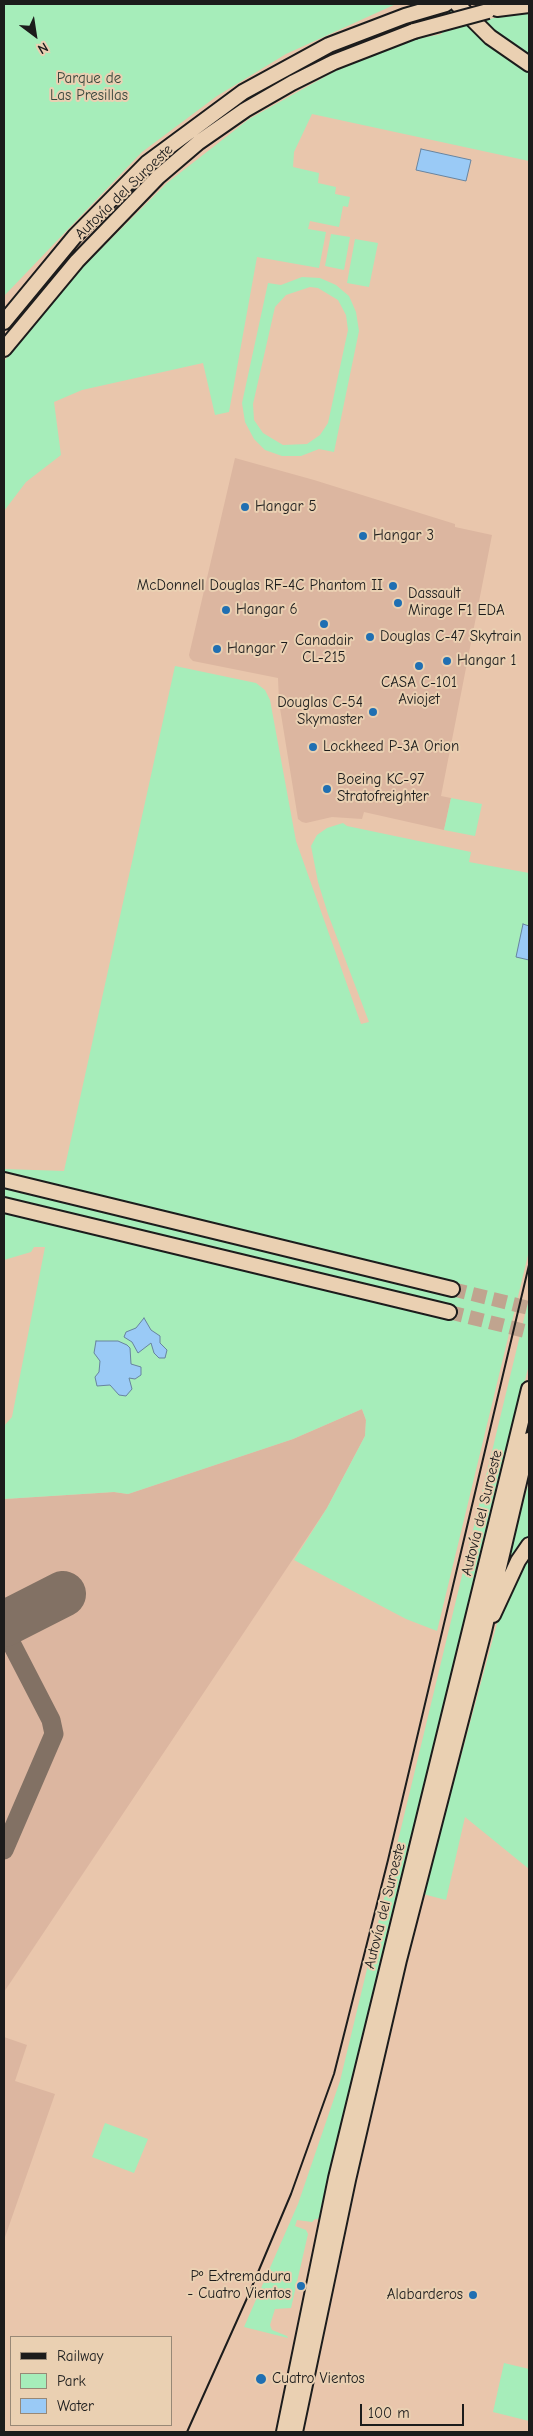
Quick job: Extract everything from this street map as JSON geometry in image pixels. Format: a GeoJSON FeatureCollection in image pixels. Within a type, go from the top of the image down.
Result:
{"type":"FeatureCollection","features":[{"type":"Feature","properties":{"kind":"highway","name":"Autovía del Suroeste"},"geometry":{"type":"LineString","coordinates":[[4,322],[75,236],[147,163],[243,92],[329,45],[405,16],[446,4]]}},
{"type":"Feature","properties":{"kind":"highway"},"geometry":{"type":"LineString","coordinates":[[457,4],[490,37],[529,64]]}},
{"type":"Feature","properties":{"kind":"highway","name":"Autovía del Suroeste"},"geometry":{"type":"LineString","coordinates":[[4,349],[76,261],[158,176],[199,142],[245,110],[334,62],[414,30],[516,4]]}},
{"type":"Feature","properties":{"kind":"highway"},"geometry":{"type":"LineString","coordinates":[[492,10],[529,5]]}},
{"type":"Feature","properties":{"kind":"highway"},"geometry":{"type":"LineString","coordinates":[[4,1180],[452,1288]]}},
{"type":"Feature","properties":{"kind":"highway"},"geometry":{"type":"LineString","coordinates":[[4,1205],[449,1312]]}},
{"type":"Feature","properties":{"kind":"highway","name":"Autovía del Suroeste"},"geometry":{"type":"LineString","coordinates":[[284,2432],[336,2178],[529,1389]]}},
{"type":"Feature","properties":{"kind":"highway","name":"Autovía del Suroeste"},"geometry":{"type":"LineString","coordinates":[[295,2432],[313,2354],[348,2180],[398,1960],[484,1631],[528,1453],[529,1440]]}},
{"type":"Feature","properties":{"kind":"highway"},"geometry":{"type":"LineString","coordinates":[[484,1631],[518,1560],[529,1545]]}},
{"type":"Feature","properties":{"kind":"highway"},"geometry":{"type":"LineString","coordinates":[[302,2432],[315,2366],[313,2354]]}},
{"type":"Feature","properties":{"kind":"shaded area"},"geometry":{"type":"Polygon","coordinates":[[[235,458],[314,480],[455,524],[455,527],[492,535],[441,796],[451,798],[444,830],[364,812],[362,819],[332,817],[306,823],[302,822],[298,819],[279,702],[278,678],[193,661],[190,658],[189,655],[235,458]]]}},
{"type":"Feature","properties":{"kind":"shaded area"},"geometry":{"type":"Polygon","coordinates":[[[362,1409],[366,1420],[365,1436],[327,1508],[4,1992],[4,1499],[114,1492],[128,1494],[293,1439],[362,1409]]]}},
{"type":"Feature","properties":{"kind":"shaded area"},"geometry":{"type":"Polygon","coordinates":[[[4,2037],[27,2045],[15,2081],[55,2094],[4,2240],[4,2037]]]}},
{"type":"Feature","properties":{"kind":"green space","name":"Parque de Las Presillas"},"geometry":{"type":"Polygon","coordinates":[[[4,4],[396,4],[286,54],[217,96],[142,152],[4,296],[4,4]]]}},
{"type":"Feature","properties":{"kind":"green space"},"geometry":{"type":"Polygon","coordinates":[[[414,4],[454,4],[474,23],[529,9],[529,161],[312,114],[294,152],[293,167],[319,173],[318,183],[336,187],[335,194],[350,197],[348,207],[343,206],[339,227],[310,221],[308,229],[326,232],[319,268],[257,257],[229,412],[215,415],[203,363],[82,390],[54,402],[61,455],[26,482],[4,511],[4,361],[83,267],[167,183],[249,119],[337,70],[416,39],[442,34],[414,4]]]}},
{"type":"Feature","properties":{"kind":"green space"},"geometry":{"type":"Polygon","coordinates":[[[331,234],[350,237],[344,270],[325,266],[331,234]]]}},
{"type":"Feature","properties":{"kind":"green space"},"geometry":{"type":"Polygon","coordinates":[[[355,239],[378,243],[369,287],[347,283],[355,239]]]}},
{"type":"Feature","properties":{"kind":"green space"},"geometry":{"type":"Polygon","coordinates":[[[302,277],[320,278],[336,285],[349,296],[356,312],[359,331],[334,452],[319,449],[301,456],[282,456],[265,450],[254,439],[245,422],[242,403],[268,283],[281,285],[302,277]],[[310,287],[286,295],[275,307],[253,404],[254,420],[263,433],[283,445],[307,444],[320,435],[328,423],[348,330],[346,315],[338,300],[318,288],[310,287]]]}},
{"type":"Feature","properties":{"kind":"green space"},"geometry":{"type":"Polygon","coordinates":[[[175,666],[256,683],[265,690],[270,700],[296,841],[361,1024],[369,1022],[328,914],[318,882],[311,846],[317,835],[327,828],[343,823],[347,826],[471,852],[469,862],[529,873],[529,1251],[437,1631],[406,1619],[294,1560],[327,1508],[365,1436],[366,1420],[362,1409],[293,1439],[128,1494],[114,1492],[4,1499],[4,1426],[12,1417],[45,1247],[34,1247],[31,1252],[4,1260],[4,1169],[64,1171],[175,666]]]}},
{"type":"Feature","properties":{"kind":"green space"},"geometry":{"type":"Polygon","coordinates":[[[451,798],[482,804],[475,836],[444,830],[451,798]]]}},
{"type":"Feature","properties":{"kind":"green space"},"geometry":{"type":"Polygon","coordinates":[[[529,1298],[529,1364],[322,2210],[318,2219],[312,2222],[297,2220],[295,2226],[306,2230],[308,2234],[291,2308],[275,2309],[270,2325],[272,2330],[288,2338],[244,2327],[298,2204],[340,2081],[529,1298]]]}},
{"type":"Feature","properties":{"kind":"green space"},"geometry":{"type":"Polygon","coordinates":[[[529,1482],[529,1540],[497,1599],[529,1482]]]}},
{"type":"Feature","properties":{"kind":"green space"},"geometry":{"type":"Polygon","coordinates":[[[529,1552],[529,1869],[465,1817],[446,1900],[423,1894],[444,1808],[452,1789],[501,1609],[529,1552]]]}},
{"type":"Feature","properties":{"kind":"green space"},"geometry":{"type":"Polygon","coordinates":[[[105,2123],[148,2139],[134,2173],[92,2157],[105,2123]]]}},
{"type":"Feature","properties":{"kind":"green space"},"geometry":{"type":"Polygon","coordinates":[[[504,2363],[529,2369],[529,2421],[493,2412],[504,2363]]]}},
{"type":"Feature","properties":{"kind":"water"},"geometry":{"type":"Polygon","coordinates":[[[421,149],[471,160],[466,181],[416,170],[421,149]]]}},
{"type":"Feature","properties":{"kind":"water"},"geometry":{"type":"Polygon","coordinates":[[[523,924],[529,926],[529,960],[516,957],[523,924]]]}},
{"type":"Feature","properties":{"kind":"water"},"geometry":{"type":"Polygon","coordinates":[[[144,1318],[151,1330],[160,1336],[160,1343],[167,1350],[165,1358],[159,1358],[154,1353],[151,1343],[138,1353],[132,1342],[124,1337],[126,1332],[136,1328],[144,1318]]]}},
{"type":"Feature","properties":{"kind":"water"},"geometry":{"type":"Polygon","coordinates":[[[96,1341],[118,1341],[127,1345],[130,1348],[131,1364],[141,1367],[141,1375],[135,1379],[129,1378],[132,1389],[126,1396],[119,1395],[110,1385],[97,1386],[95,1377],[99,1372],[100,1361],[94,1353],[96,1341]]]}},
{"type":"Feature","properties":{"kind":"taxiway"},"geometry":{"type":"LineString","coordinates":[[4,1629],[51,1720],[54,1734],[4,1850]]}},
{"type":"Feature","properties":{"kind":"runway"},"geometry":{"type":"LineString","coordinates":[[4,1624],[63,1594]]}},
{"type":"Feature","properties":{"kind":"tunnel"},"geometry":{"type":"LineString","coordinates":[[452,1289],[529,1308]]}},
{"type":"Feature","properties":{"kind":"tunnel"},"geometry":{"type":"LineString","coordinates":[[449,1312],[529,1332]]}},
{"type":"Feature","properties":{"kind":"railway"},"geometry":{"type":"LineString","coordinates":[[187,2432],[291,2194],[334,2074],[388,1860],[529,1265]]}},
{"type":"Feature","properties":{"kind":"place","name":"Hangar 5"},"geometry":{"type":"Point","coordinates":[245,507]}},
{"type":"Feature","properties":{"kind":"place","name":"Hangar 3"},"geometry":{"type":"Point","coordinates":[363,536]}},
{"type":"Feature","properties":{"kind":"place","name":"McDonnell Douglas RF-4C Phantom II"},"geometry":{"type":"Point","coordinates":[393,586]}},
{"type":"Feature","properties":{"kind":"place","name":"Dassault Mirage F1 EDA"},"geometry":{"type":"Point","coordinates":[398,603]}},
{"type":"Feature","properties":{"kind":"place","name":"Hangar 6"},"geometry":{"type":"Point","coordinates":[226,610]}},
{"type":"Feature","properties":{"kind":"place","name":"Canadair CL-215"},"geometry":{"type":"Point","coordinates":[324,624]}},
{"type":"Feature","properties":{"kind":"place","name":"Douglas C-47 Skytrain"},"geometry":{"type":"Point","coordinates":[370,637]}},
{"type":"Feature","properties":{"kind":"place","name":"Hangar 7"},"geometry":{"type":"Point","coordinates":[217,649]}},
{"type":"Feature","properties":{"kind":"place","name":"Hangar 1"},"geometry":{"type":"Point","coordinates":[447,661]}},
{"type":"Feature","properties":{"kind":"place","name":"CASA C-101 Aviojet"},"geometry":{"type":"Point","coordinates":[419,666]}},
{"type":"Feature","properties":{"kind":"place","name":"Douglas C-54 Skymaster"},"geometry":{"type":"Point","coordinates":[373,712]}},
{"type":"Feature","properties":{"kind":"place","name":"Lockheed P-3A Orion"},"geometry":{"type":"Point","coordinates":[313,747]}},
{"type":"Feature","properties":{"kind":"place","name":"Boeing KC-97 Stratofreighter"},"geometry":{"type":"Point","coordinates":[327,789]}},
{"type":"Feature","properties":{"kind":"place","name":"Pº Extremadura - Cuatro Vientos"},"geometry":{"type":"Point","coordinates":[301,2286]}},
{"type":"Feature","properties":{"kind":"place","name":"Alabarderos"},"geometry":{"type":"Point","coordinates":[473,2295]}},
{"type":"Feature","properties":{"kind":"place","name":"Cuatro Vientos"},"geometry":{"type":"Point","coordinates":[261,2379]}}]}
